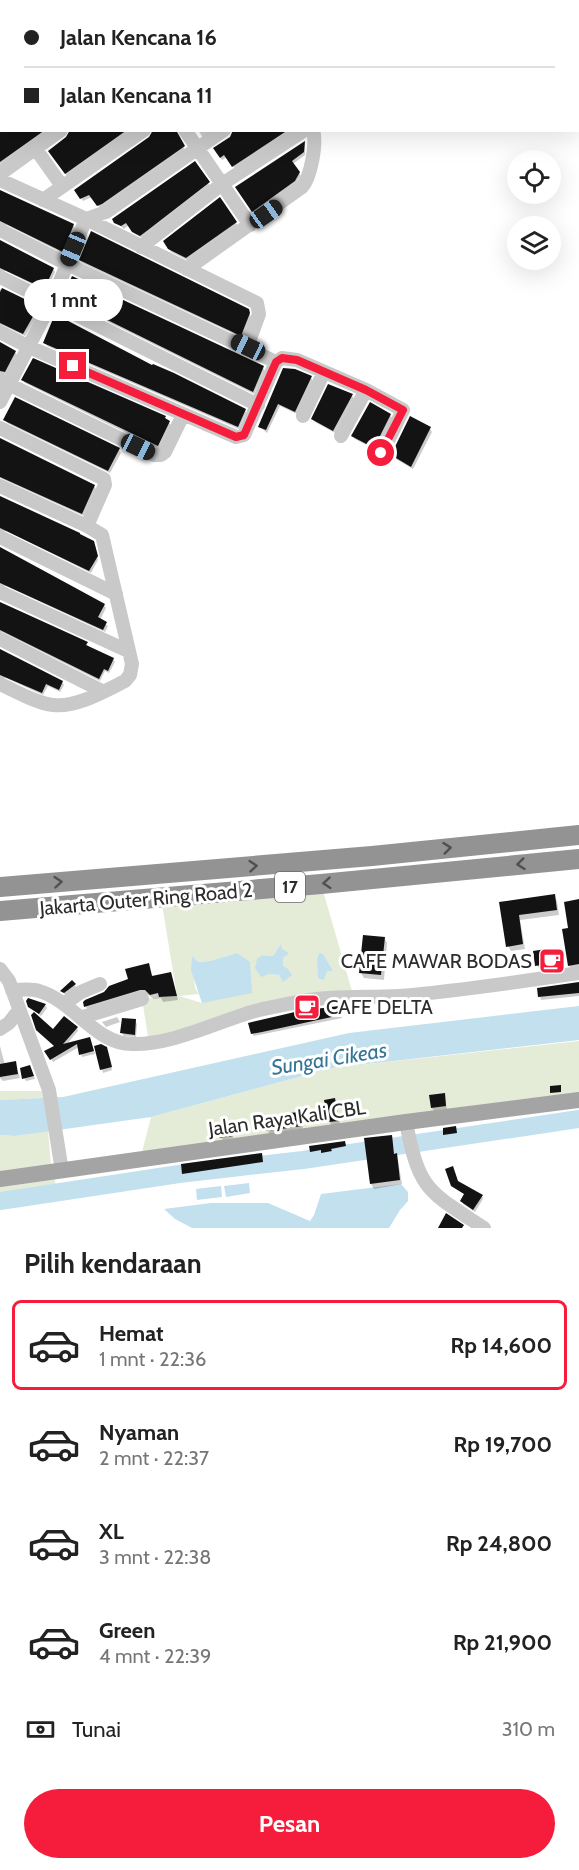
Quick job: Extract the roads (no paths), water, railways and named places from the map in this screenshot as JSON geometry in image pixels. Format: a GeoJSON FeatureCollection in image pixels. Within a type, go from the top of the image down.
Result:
{"type":"FeatureCollection","features":[{"type":"Feature","properties":{"kind":"highway","name":"Jakarta Outer Ring Road 2"},"geometry":{"type":"LineString","coordinates":[[0,887],[579,836]]}},
{"type":"Feature","properties":{"kind":"highway","name":"Jakarta Outer Ring Road 2"},"geometry":{"type":"LineString","coordinates":[[0,911],[321,884],[579,859]]}},
{"type":"Feature","properties":{"kind":"main road","name":"Jalan Raya Kali CBL"},"geometry":{"type":"LineString","coordinates":[[0,1179],[579,1100]]}},
{"type":"Feature","properties":{"kind":"street"},"geometry":{"type":"LineString","coordinates":[[0,174],[59,132]]}},
{"type":"Feature","properties":{"kind":"street"},"geometry":{"type":"LineString","coordinates":[[44,200],[141,132]]}},
{"type":"Feature","properties":{"kind":"street"},"geometry":{"type":"LineString","coordinates":[[186,132],[250,225]]}},
{"type":"Feature","properties":{"kind":"street"},"geometry":{"type":"LineString","coordinates":[[0,402],[5,382],[29,347],[51,303],[86,219],[106,212],[221,132]]}},
{"type":"Feature","properties":{"kind":"street"},"geometry":{"type":"LineString","coordinates":[[141,247],[222,184],[302,132]]}},
{"type":"Feature","properties":{"kind":"street"},"geometry":{"type":"LineString","coordinates":[[187,269],[297,192],[306,182],[316,138],[314,132]]}},
{"type":"Feature","properties":{"kind":"street"},"geometry":{"type":"LineString","coordinates":[[35,148],[62,186]]}},
{"type":"Feature","properties":{"kind":"street"},"geometry":{"type":"LineString","coordinates":[[0,180],[86,219],[257,303],[259,314],[248,347]]}},
{"type":"Feature","properties":{"kind":"street"},"geometry":{"type":"LineString","coordinates":[[0,230],[276,362]]}},
{"type":"Feature","properties":{"kind":"street"},"geometry":{"type":"LineString","coordinates":[[0,278],[258,405]]}},
{"type":"Feature","properties":{"kind":"street"},"geometry":{"type":"LineString","coordinates":[[0,332],[183,415],[229,435],[240,437],[244,435],[276,362],[282,358],[292,359],[366,390],[403,410],[381,453]]}},
{"type":"Feature","properties":{"kind":"street"},"geometry":{"type":"LineString","coordinates":[[303,416],[324,372]]}},
{"type":"Feature","properties":{"kind":"street"},"geometry":{"type":"LineString","coordinates":[[5,382],[154,455],[161,455],[165,452],[183,415]]}},
{"type":"Feature","properties":{"kind":"street"},"geometry":{"type":"LineString","coordinates":[[341,436],[366,390]]}},
{"type":"Feature","properties":{"kind":"street"},"geometry":{"type":"LineString","coordinates":[[0,428],[104,479],[105,485],[87,526]]}},
{"type":"Feature","properties":{"kind":"street"},"geometry":{"type":"LineString","coordinates":[[0,486],[98,531],[104,537],[132,664],[130,675],[125,681],[83,700],[56,706],[0,684]]}},
{"type":"Feature","properties":{"kind":"street"},"geometry":{"type":"LineString","coordinates":[[0,537],[116,594]]}},
{"type":"Feature","properties":{"kind":"street"},"geometry":{"type":"LineString","coordinates":[[0,592],[128,651]]}},
{"type":"Feature","properties":{"kind":"street"},"geometry":{"type":"LineString","coordinates":[[0,639],[102,691]]}},
{"type":"Feature","properties":{"kind":"street"},"geometry":{"type":"LineString","coordinates":[[0,969],[9,981],[43,1070],[62,1171]]}},
{"type":"Feature","properties":{"kind":"street"},"geometry":{"type":"LineString","coordinates":[[12,990],[38,990],[83,1017],[105,1038],[134,1045],[191,1032],[255,1011],[305,1001],[339,996],[397,996],[579,972]]}},
{"type":"Feature","properties":{"kind":"street"},"geometry":{"type":"LineString","coordinates":[[64,1004],[81,992],[100,984]]}},
{"type":"Feature","properties":{"kind":"street"},"geometry":{"type":"LineString","coordinates":[[83,1017],[142,999]]}},
{"type":"Feature","properties":{"kind":"street"},"geometry":{"type":"LineString","coordinates":[[0,1029],[9,1023],[19,1010]]}},
{"type":"Feature","properties":{"kind":"street"},"geometry":{"type":"LineString","coordinates":[[406,1122],[412,1157],[419,1175],[428,1188],[437,1197],[484,1228]]}},
{"type":"Feature","properties":{"kind":"water"},"geometry":{"type":"Polygon","coordinates":[[[281,944],[282,949],[289,953],[283,958],[283,966],[292,975],[283,982],[279,975],[269,974],[261,977],[255,968],[257,959],[262,955],[273,956],[281,944]]]}},
{"type":"Feature","properties":{"kind":"water"},"geometry":{"type":"Polygon","coordinates":[[[237,953],[250,962],[252,993],[202,1003],[191,970],[192,956],[198,962],[237,953]]]}},
{"type":"Feature","properties":{"kind":"water"},"geometry":{"type":"Polygon","coordinates":[[[319,953],[323,954],[333,971],[327,971],[324,980],[318,978],[319,953]]]}},
{"type":"Feature","properties":{"kind":"water","name":"Sungai Cikeas"},"geometry":{"type":"Polygon","coordinates":[[[579,1006],[579,1040],[332,1068],[151,1117],[15,1136],[0,1135],[0,1100],[63,1097],[349,1033],[579,1006]]]}},
{"type":"Feature","properties":{"kind":"water"},"geometry":{"type":"Polygon","coordinates":[[[249,1183],[250,1193],[226,1197],[224,1186],[249,1183]]]}},
{"type":"Feature","properties":{"kind":"water"},"geometry":{"type":"Polygon","coordinates":[[[401,1184],[408,1192],[408,1201],[389,1228],[192,1228],[175,1219],[164,1209],[211,1203],[268,1203],[310,1221],[321,1194],[401,1184]]]}},
{"type":"Feature","properties":{"kind":"water"},"geometry":{"type":"Polygon","coordinates":[[[221,1186],[222,1197],[197,1200],[196,1189],[221,1186]]]}},
{"type":"Feature","properties":{"kind":"waterway"},"geometry":{"type":"LineString","coordinates":[[0,1201],[179,1174],[303,1160],[579,1119]]}},
{"type":"Feature","properties":{"kind":"place","name":"CAFE MAWAR BODAS"},"geometry":{"type":"Point","coordinates":[552,961]}},
{"type":"Feature","properties":{"kind":"place","name":"CAFE DELTA"},"geometry":{"type":"Point","coordinates":[307,1007]}}]}
